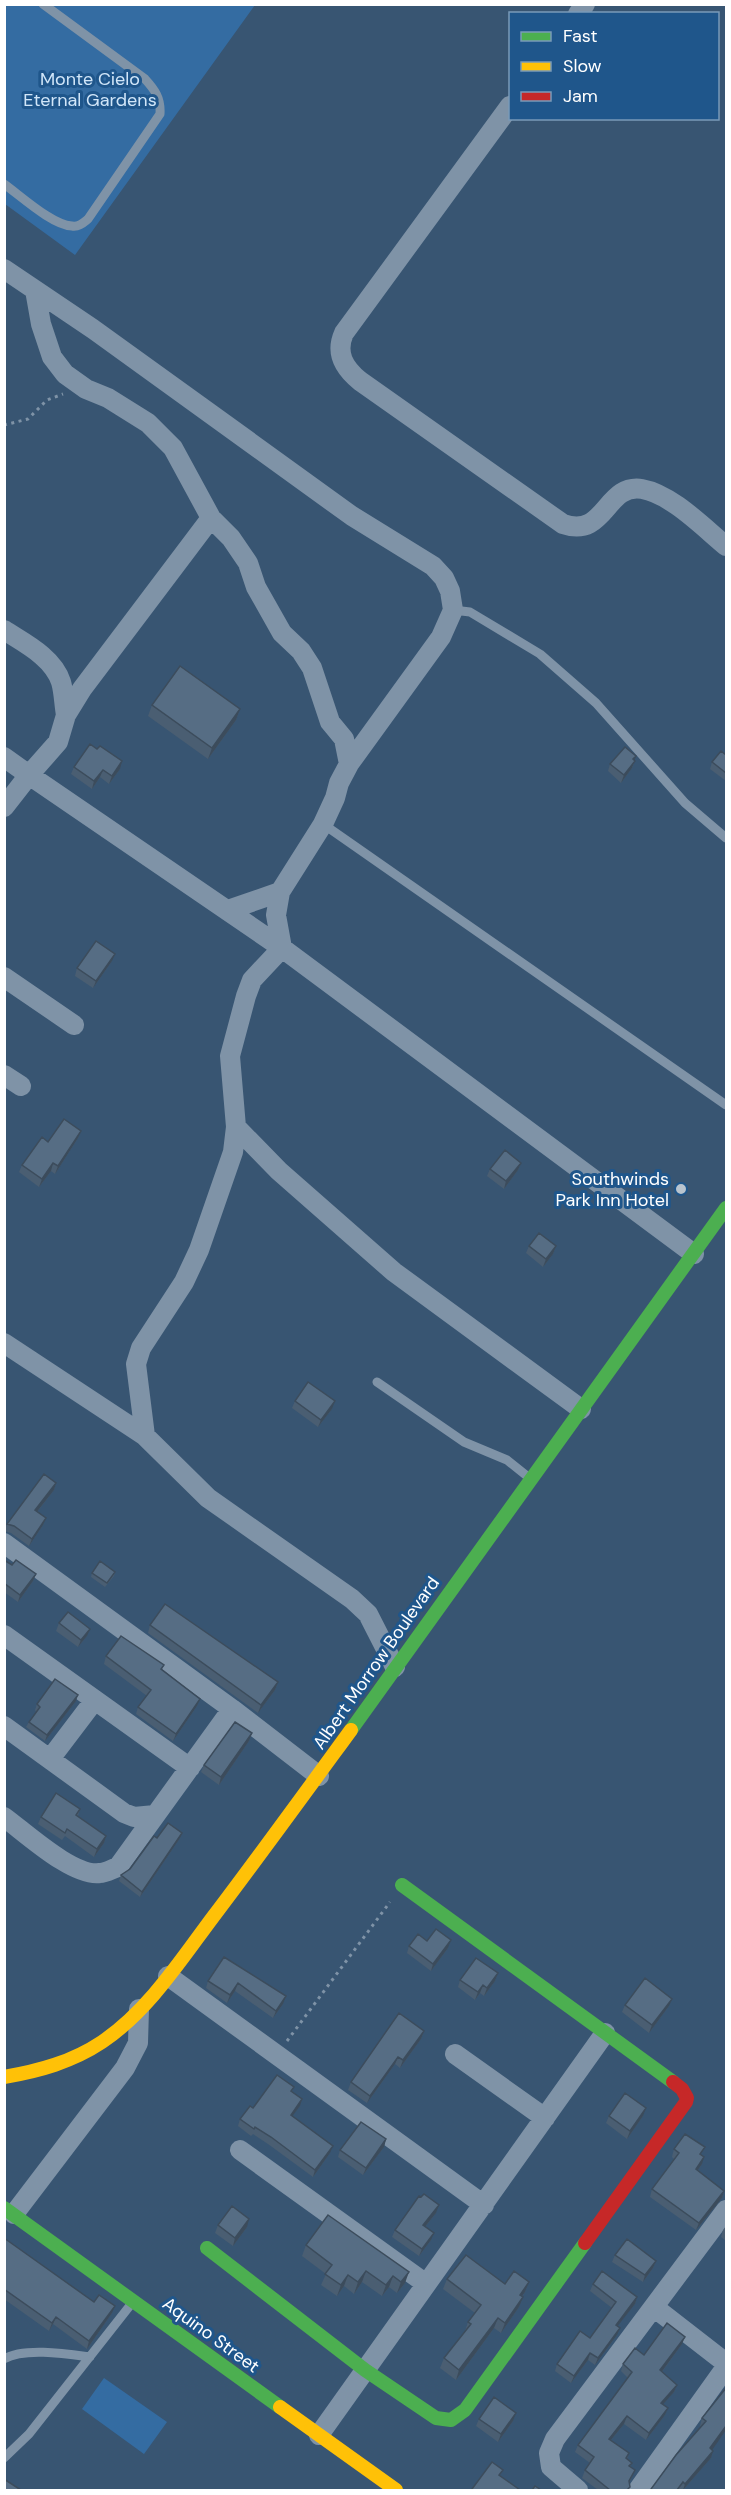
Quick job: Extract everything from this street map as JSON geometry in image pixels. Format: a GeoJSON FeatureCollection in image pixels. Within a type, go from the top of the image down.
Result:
{"type":"FeatureCollection","features":[{"type":"Feature","properties":{"kind":"main road","name":"Albert Morrow Boulevard"},"geometry":{"type":"LineString","coordinates":[[4,2077],[37,2072],[66,2061],[113,2033],[139,2009],[168,1976],[319,1776],[726,1208]]}},
{"type":"Feature","properties":{"kind":"main road"},"geometry":{"type":"LineString","coordinates":[[207,2248],[365,2370],[436,2418],[444,2420],[459,2416],[687,2098],[682,2089],[402,1885]]}},
{"type":"Feature","properties":{"kind":"main road","name":"Aquino Street"},"geometry":{"type":"LineString","coordinates":[[7,2211],[396,2490]]}},
{"type":"Feature","properties":{"kind":"street"},"geometry":{"type":"LineString","coordinates":[[509,107],[344,333],[340,351],[344,366],[360,381],[564,524],[575,528],[586,526],[594,521],[619,494],[628,489],[639,489],[654,492],[670,501],[726,546]]}},
{"type":"Feature","properties":{"kind":"street"},"geometry":{"type":"LineString","coordinates":[[4,269],[93,329],[361,522],[433,566],[450,591],[453,609],[441,637],[349,764],[323,824],[280,892],[276,915],[282,948]]}},
{"type":"Feature","properties":{"kind":"street"},"geometry":{"type":"LineString","coordinates":[[35,290],[41,324],[52,357],[66,374],[86,389],[108,398],[148,423],[173,448],[211,518],[242,552],[259,594],[282,633],[301,651],[312,668],[330,722],[345,739],[349,764]]}},
{"type":"Feature","properties":{"kind":"street"},"geometry":{"type":"LineString","coordinates":[[4,807],[58,742],[66,715],[82,689],[211,518]]}},
{"type":"Feature","properties":{"kind":"street"},"geometry":{"type":"LineString","coordinates":[[4,630],[37,652],[53,667],[61,681],[66,715]]}},
{"type":"Feature","properties":{"kind":"street"},"geometry":{"type":"LineString","coordinates":[[4,757],[282,948],[694,1254]]}},
{"type":"Feature","properties":{"kind":"street"},"geometry":{"type":"LineString","coordinates":[[228,910],[280,892]]}},
{"type":"Feature","properties":{"kind":"street"},"geometry":{"type":"LineString","coordinates":[[145,1436],[136,1364],[141,1348],[184,1282],[199,1250],[233,1152],[236,1127],[230,1056],[252,980],[282,948]]}},
{"type":"Feature","properties":{"kind":"street"},"geometry":{"type":"LineString","coordinates":[[4,977],[74,1025]]}},
{"type":"Feature","properties":{"kind":"street"},"geometry":{"type":"LineString","coordinates":[[4,1075],[21,1086]]}},
{"type":"Feature","properties":{"kind":"street"},"geometry":{"type":"LineString","coordinates":[[236,1127],[279,1171],[394,1272],[581,1409]]}},
{"type":"Feature","properties":{"kind":"street"},"geometry":{"type":"LineString","coordinates":[[4,1343],[145,1436],[159,1448],[188,1481],[208,1498],[352,1599],[368,1614],[395,1667]]}},
{"type":"Feature","properties":{"kind":"street"},"geometry":{"type":"LineString","coordinates":[[4,1543],[232,1709],[319,1776]]}},
{"type":"Feature","properties":{"kind":"street"},"geometry":{"type":"LineString","coordinates":[[4,1635],[190,1768]]}},
{"type":"Feature","properties":{"kind":"street"},"geometry":{"type":"LineString","coordinates":[[50,1759],[94,1701]]}},
{"type":"Feature","properties":{"kind":"street"},"geometry":{"type":"LineString","coordinates":[[4,1817],[67,1863],[87,1872],[100,1874],[118,1867],[232,1709]]}},
{"type":"Feature","properties":{"kind":"street"},"geometry":{"type":"LineString","coordinates":[[4,1726],[124,1813],[134,1817],[155,1815]]}},
{"type":"Feature","properties":{"kind":"street"},"geometry":{"type":"LineString","coordinates":[[168,1976],[484,2205]]}},
{"type":"Feature","properties":{"kind":"street"},"geometry":{"type":"LineString","coordinates":[[7,2211],[125,2068],[138,2043],[139,2009]]}},
{"type":"Feature","properties":{"kind":"street"},"geometry":{"type":"LineString","coordinates":[[319,2435],[605,2033]]}},
{"type":"Feature","properties":{"kind":"street"},"geometry":{"type":"LineString","coordinates":[[454,2054],[546,2118]]}},
{"type":"Feature","properties":{"kind":"street"},"geometry":{"type":"LineString","coordinates":[[240,2150],[425,2283]]}},
{"type":"Feature","properties":{"kind":"street"},"geometry":{"type":"LineString","coordinates":[[578,2490],[551,2467],[549,2453],[555,2439],[726,2210]]}},
{"type":"Feature","properties":{"kind":"street"},"geometry":{"type":"LineString","coordinates":[[655,2308],[726,2363]]}},
{"type":"Feature","properties":{"kind":"street"},"geometry":{"type":"LineString","coordinates":[[638,2490],[726,2367]]}},
{"type":"Feature","properties":{"kind":"lane"},"geometry":{"type":"LineString","coordinates":[[4,184],[60,223],[72,226],[81,225],[88,219],[160,114],[161,102],[156,91],[146,79],[43,4]]}},
{"type":"Feature","properties":{"kind":"lane"},"geometry":{"type":"LineString","coordinates":[[453,609],[470,612],[540,654],[596,703],[685,802],[726,838]]}},
{"type":"Feature","properties":{"kind":"lane"},"geometry":{"type":"LineString","coordinates":[[323,824],[726,1106]]}},
{"type":"Feature","properties":{"kind":"lane"},"geometry":{"type":"LineString","coordinates":[[377,1382],[464,1442],[507,1460],[531,1478]]}},
{"type":"Feature","properties":{"kind":"lane"},"geometry":{"type":"LineString","coordinates":[[4,2458],[29,2434],[133,2301]]}},
{"type":"Feature","properties":{"kind":"lane"},"geometry":{"type":"LineString","coordinates":[[4,2359],[10,2355],[29,2352],[90,2357]]}},
{"type":"Feature","properties":{"kind":"path"},"geometry":{"type":"LineString","coordinates":[[4,425],[28,419],[47,400],[64,393],[86,389]]}},
{"type":"Feature","properties":{"kind":"path"},"geometry":{"type":"LineString","coordinates":[[277,2055],[402,1885]]}},
{"type":"Feature","properties":{"kind":"green space","name":"Monte Cielo Eternal Gardens"},"geometry":{"type":"Polygon","coordinates":[[[5,5],[255,5],[75,255],[5,204],[5,5]]]}},
{"type":"Feature","properties":{"kind":"green space"},"geometry":{"type":"Polygon","coordinates":[[[104,2378],[167,2422],[144,2454],[82,2409],[104,2378]]]}},
{"type":"Feature","properties":{"kind":"building"},"geometry":{"type":"Polygon","coordinates":[[[180,666],[240,709],[212,748],[152,705],[180,666]]]}},
{"type":"Feature","properties":{"kind":"building"},"geometry":{"type":"Polygon","coordinates":[[[90,744],[97,749],[100,746],[122,761],[112,776],[103,770],[94,781],[74,767],[90,744]]]}},
{"type":"Feature","properties":{"kind":"building"},"geometry":{"type":"Polygon","coordinates":[[[625,747],[636,756],[633,759],[635,761],[624,775],[610,764],[625,747]]]}},
{"type":"Feature","properties":{"kind":"building"},"geometry":{"type":"Polygon","coordinates":[[[721,751],[726,755],[726,773],[712,762],[721,751]]]}},
{"type":"Feature","properties":{"kind":"building"},"geometry":{"type":"Polygon","coordinates":[[[96,941],[115,954],[96,981],[77,968],[96,941]]]}},
{"type":"Feature","properties":{"kind":"building"},"geometry":{"type":"Polygon","coordinates":[[[64,1119],[81,1131],[58,1166],[53,1163],[42,1179],[22,1165],[42,1137],[48,1142],[64,1119]]]}},
{"type":"Feature","properties":{"kind":"building"},"geometry":{"type":"Polygon","coordinates":[[[505,1150],[521,1163],[506,1181],[490,1169],[505,1150]]]}},
{"type":"Feature","properties":{"kind":"building"},"geometry":{"type":"Polygon","coordinates":[[[539,1233],[556,1246],[546,1259],[529,1246],[539,1233]]]}},
{"type":"Feature","properties":{"kind":"building"},"geometry":{"type":"Polygon","coordinates":[[[308,1382],[335,1401],[321,1420],[295,1401],[308,1382]]]}},
{"type":"Feature","properties":{"kind":"building"},"geometry":{"type":"Polygon","coordinates":[[[44,1474],[56,1483],[35,1510],[46,1518],[32,1539],[14,1526],[7,1524],[44,1474]]]}},
{"type":"Feature","properties":{"kind":"building"},"geometry":{"type":"Polygon","coordinates":[[[4,1560],[12,1565],[16,1560],[36,1574],[20,1595],[4,1583],[4,1560]]]}},
{"type":"Feature","properties":{"kind":"building"},"geometry":{"type":"Polygon","coordinates":[[[100,1561],[115,1572],[107,1583],[92,1573],[100,1561]]]}},
{"type":"Feature","properties":{"kind":"building"},"geometry":{"type":"Polygon","coordinates":[[[165,1604],[278,1682],[261,1705],[150,1625],[165,1604]]]}},
{"type":"Feature","properties":{"kind":"building"},"geometry":{"type":"Polygon","coordinates":[[[68,1612],[90,1629],[81,1640],[59,1623],[68,1612]]]}},
{"type":"Feature","properties":{"kind":"building"},"geometry":{"type":"Polygon","coordinates":[[[121,1636],[164,1665],[161,1669],[200,1699],[176,1734],[138,1707],[151,1690],[106,1656],[121,1636]]]}},
{"type":"Feature","properties":{"kind":"building"},"geometry":{"type":"Polygon","coordinates":[[[55,1679],[78,1695],[47,1735],[29,1722],[40,1707],[37,1704],[55,1679]]]}},
{"type":"Feature","properties":{"kind":"building"},"geometry":{"type":"Polygon","coordinates":[[[235,1722],[252,1733],[221,1777],[204,1765],[235,1722]]]}},
{"type":"Feature","properties":{"kind":"building"},"geometry":{"type":"Polygon","coordinates":[[[56,1793],[80,1809],[76,1815],[106,1836],[97,1849],[67,1829],[65,1833],[41,1817],[56,1793]]]}},
{"type":"Feature","properties":{"kind":"building"},"geometry":{"type":"Polygon","coordinates":[[[168,1823],[182,1833],[142,1892],[121,1875],[130,1869],[154,1836],[157,1838],[168,1823]]]}},
{"type":"Feature","properties":{"kind":"building"},"geometry":{"type":"Polygon","coordinates":[[[436,1929],[451,1940],[433,1964],[409,1946],[418,1934],[427,1941],[436,1929]]]}},
{"type":"Feature","properties":{"kind":"building"},"geometry":{"type":"Polygon","coordinates":[[[224,1957],[286,1996],[276,2011],[238,1983],[230,1995],[208,1981],[224,1957]]]}},
{"type":"Feature","properties":{"kind":"building"},"geometry":{"type":"Polygon","coordinates":[[[476,1958],[498,1973],[487,1988],[483,1985],[478,1992],[460,1980],[476,1958]]]}},
{"type":"Feature","properties":{"kind":"building"},"geometry":{"type":"Polygon","coordinates":[[[645,1978],[672,1999],[652,2025],[625,2005],[645,1978]]]}},
{"type":"Feature","properties":{"kind":"building"},"geometry":{"type":"Polygon","coordinates":[[[399,2013],[424,2031],[403,2060],[398,2057],[370,2096],[351,2082],[399,2013]]]}},
{"type":"Feature","properties":{"kind":"building"},"geometry":{"type":"Polygon","coordinates":[[[277,2075],[294,2087],[291,2091],[302,2099],[291,2115],[333,2146],[315,2170],[271,2137],[240,2119],[250,2106],[253,2108],[277,2075]]]}},
{"type":"Feature","properties":{"kind":"building"},"geometry":{"type":"Polygon","coordinates":[[[625,2093],[646,2108],[630,2131],[609,2116],[625,2093]]]}},
{"type":"Feature","properties":{"kind":"building"},"geometry":{"type":"Polygon","coordinates":[[[361,2122],[386,2139],[366,2168],[340,2150],[361,2122]]]}},
{"type":"Feature","properties":{"kind":"building"},"geometry":{"type":"Polygon","coordinates":[[[685,2134],[705,2147],[700,2154],[704,2157],[696,2169],[724,2191],[699,2223],[652,2189],[679,2153],[674,2149],[685,2134]]]}},
{"type":"Feature","properties":{"kind":"building"},"geometry":{"type":"Polygon","coordinates":[[[424,2194],[439,2205],[423,2225],[434,2233],[422,2249],[395,2230],[419,2196],[424,2194]]]}},
{"type":"Feature","properties":{"kind":"building"},"geometry":{"type":"Polygon","coordinates":[[[232,2206],[249,2219],[235,2238],[218,2225],[232,2206]]]}},
{"type":"Feature","properties":{"kind":"building"},"geometry":{"type":"Polygon","coordinates":[[[328,2215],[409,2272],[401,2282],[393,2276],[386,2285],[366,2271],[358,2282],[348,2275],[341,2285],[325,2274],[332,2265],[306,2245],[328,2215]]]}},
{"type":"Feature","properties":{"kind":"building"},"geometry":{"type":"Polygon","coordinates":[[[4,2238],[94,2302],[99,2295],[115,2306],[89,2341],[56,2317],[52,2323],[4,2289],[4,2238]]]}},
{"type":"Feature","properties":{"kind":"building"},"geometry":{"type":"Polygon","coordinates":[[[627,2239],[656,2261],[645,2275],[615,2255],[627,2239]]]}},
{"type":"Feature","properties":{"kind":"building"},"geometry":{"type":"Polygon","coordinates":[[[466,2255],[505,2284],[514,2271],[529,2282],[520,2295],[523,2297],[505,2323],[498,2318],[459,2370],[444,2358],[471,2324],[468,2322],[481,2305],[447,2279],[466,2255]]]}},
{"type":"Feature","properties":{"kind":"building"},"geometry":{"type":"Polygon","coordinates":[[[602,2271],[637,2297],[616,2325],[620,2328],[598,2358],[590,2353],[574,2376],[557,2364],[580,2331],[590,2338],[616,2302],[593,2284],[602,2271]]]}},
{"type":"Feature","properties":{"kind":"building"},"geometry":{"type":"Polygon","coordinates":[[[667,2323],[685,2337],[660,2370],[677,2385],[661,2403],[668,2408],[649,2433],[627,2416],[609,2439],[629,2453],[626,2458],[632,2463],[629,2466],[635,2470],[627,2490],[610,2490],[585,2470],[594,2457],[578,2445],[632,2372],[623,2364],[635,2348],[644,2355],[667,2323]]]}},
{"type":"Feature","properties":{"kind":"building"},"geometry":{"type":"Polygon","coordinates":[[[726,2388],[726,2426],[710,2448],[713,2451],[685,2484],[683,2482],[677,2490],[651,2489],[676,2455],[706,2421],[702,2418],[726,2388]]]}},
{"type":"Feature","properties":{"kind":"building"},"geometry":{"type":"Polygon","coordinates":[[[494,2397],[516,2413],[501,2434],[479,2419],[494,2397]]]}},
{"type":"Feature","properties":{"kind":"building"},"geometry":{"type":"Polygon","coordinates":[[[492,2462],[503,2470],[499,2475],[520,2490],[472,2489],[492,2462]]]}},
{"type":"Feature","properties":{"kind":"building"},"geometry":{"type":"Polygon","coordinates":[[[4,2479],[21,2490],[4,2490],[4,2479]]]}},
{"type":"Feature","properties":{"kind":"traffic: fast"},"geometry":{"type":"LineString","coordinates":[[351,1730],[726,1208]]}},
{"type":"Feature","properties":{"kind":"traffic: fast"},"geometry":{"type":"LineString","coordinates":[[402,1885],[673,2082]]}},
{"type":"Feature","properties":{"kind":"traffic: fast"},"geometry":{"type":"LineString","coordinates":[[4,2208],[280,2407]]}},
{"type":"Feature","properties":{"kind":"traffic: fast"},"geometry":{"type":"LineString","coordinates":[[207,2248],[365,2370],[436,2418],[451,2420],[465,2410],[585,2243]]}},
{"type":"Feature","properties":{"kind":"traffic: slow"},"geometry":{"type":"LineString","coordinates":[[4,2077],[42,2069],[79,2055],[119,2030],[134,2016],[176,1968],[351,1730]]}},
{"type":"Feature","properties":{"kind":"traffic: slow"},"geometry":{"type":"LineString","coordinates":[[280,2407],[396,2490]]}},
{"type":"Feature","properties":{"kind":"traffic: jam"},"geometry":{"type":"LineString","coordinates":[[585,2243],[686,2102],[687,2098],[682,2089],[673,2082]]}},
{"type":"Feature","properties":{"kind":"place","name":"Southwinds Park Inn Hotel"},"geometry":{"type":"Point","coordinates":[681,1189]}}]}
